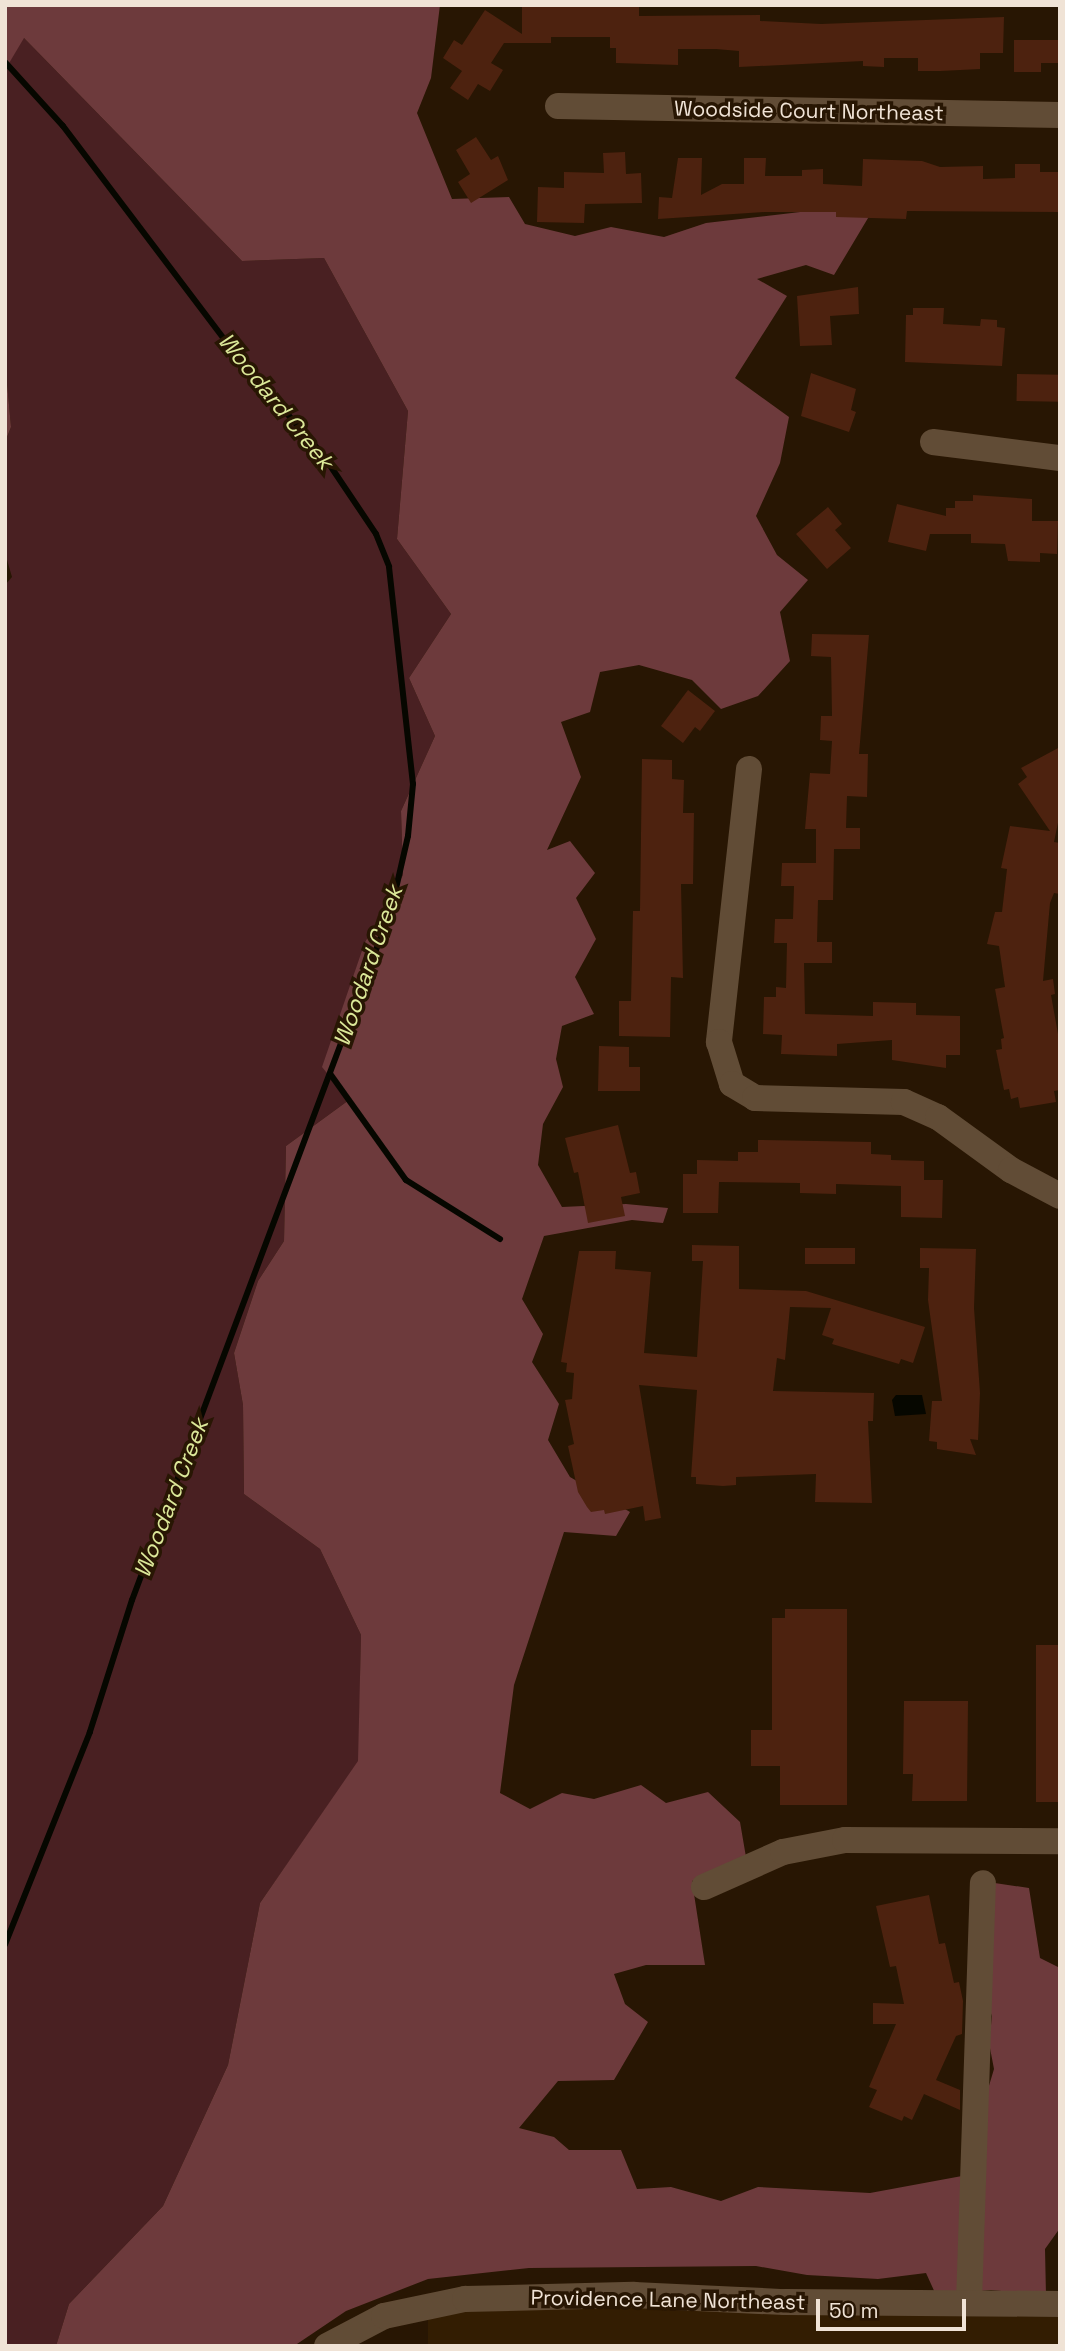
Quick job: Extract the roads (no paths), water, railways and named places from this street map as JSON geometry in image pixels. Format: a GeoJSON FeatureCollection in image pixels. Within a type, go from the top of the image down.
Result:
{"type":"FeatureCollection","features":[{"type":"Feature","properties":{"kind":"street","name":"Woodside Court Northeast"},"geometry":{"type":"LineString","coordinates":[[558,106],[1060,115]]}},
{"type":"Feature","properties":{"kind":"street"},"geometry":{"type":"LineString","coordinates":[[933,442],[1060,458]]}},
{"type":"Feature","properties":{"kind":"street"},"geometry":{"type":"LineString","coordinates":[[750,769],[719,1042],[732,1084],[755,1098],[905,1102],[938,1117],[1011,1170],[1060,1196]]}},
{"type":"Feature","properties":{"kind":"street"},"geometry":{"type":"LineString","coordinates":[[704,1887],[783,1852],[845,1840],[1060,1841]]}},
{"type":"Feature","properties":{"kind":"street"},"geometry":{"type":"LineString","coordinates":[[969,2302],[983,1883]]}},
{"type":"Feature","properties":{"kind":"street","name":"Providence Lane Northeast"},"geometry":{"type":"LineString","coordinates":[[327,2346],[384,2316],[465,2299],[634,2295],[785,2302],[1060,2304]]}},
{"type":"Feature","properties":{"kind":"waterway","name":"Woodard Creek"},"geometry":{"type":"LineString","coordinates":[[5,62],[63,126],[237,356],[323,455],[376,534],[389,567],[413,784],[408,836],[391,910],[132,1600],[90,1732],[5,1945]]}},
{"type":"Feature","properties":{"kind":"waterway"},"geometry":{"type":"LineString","coordinates":[[331,1075],[406,1180],[500,1239]]}}]}
